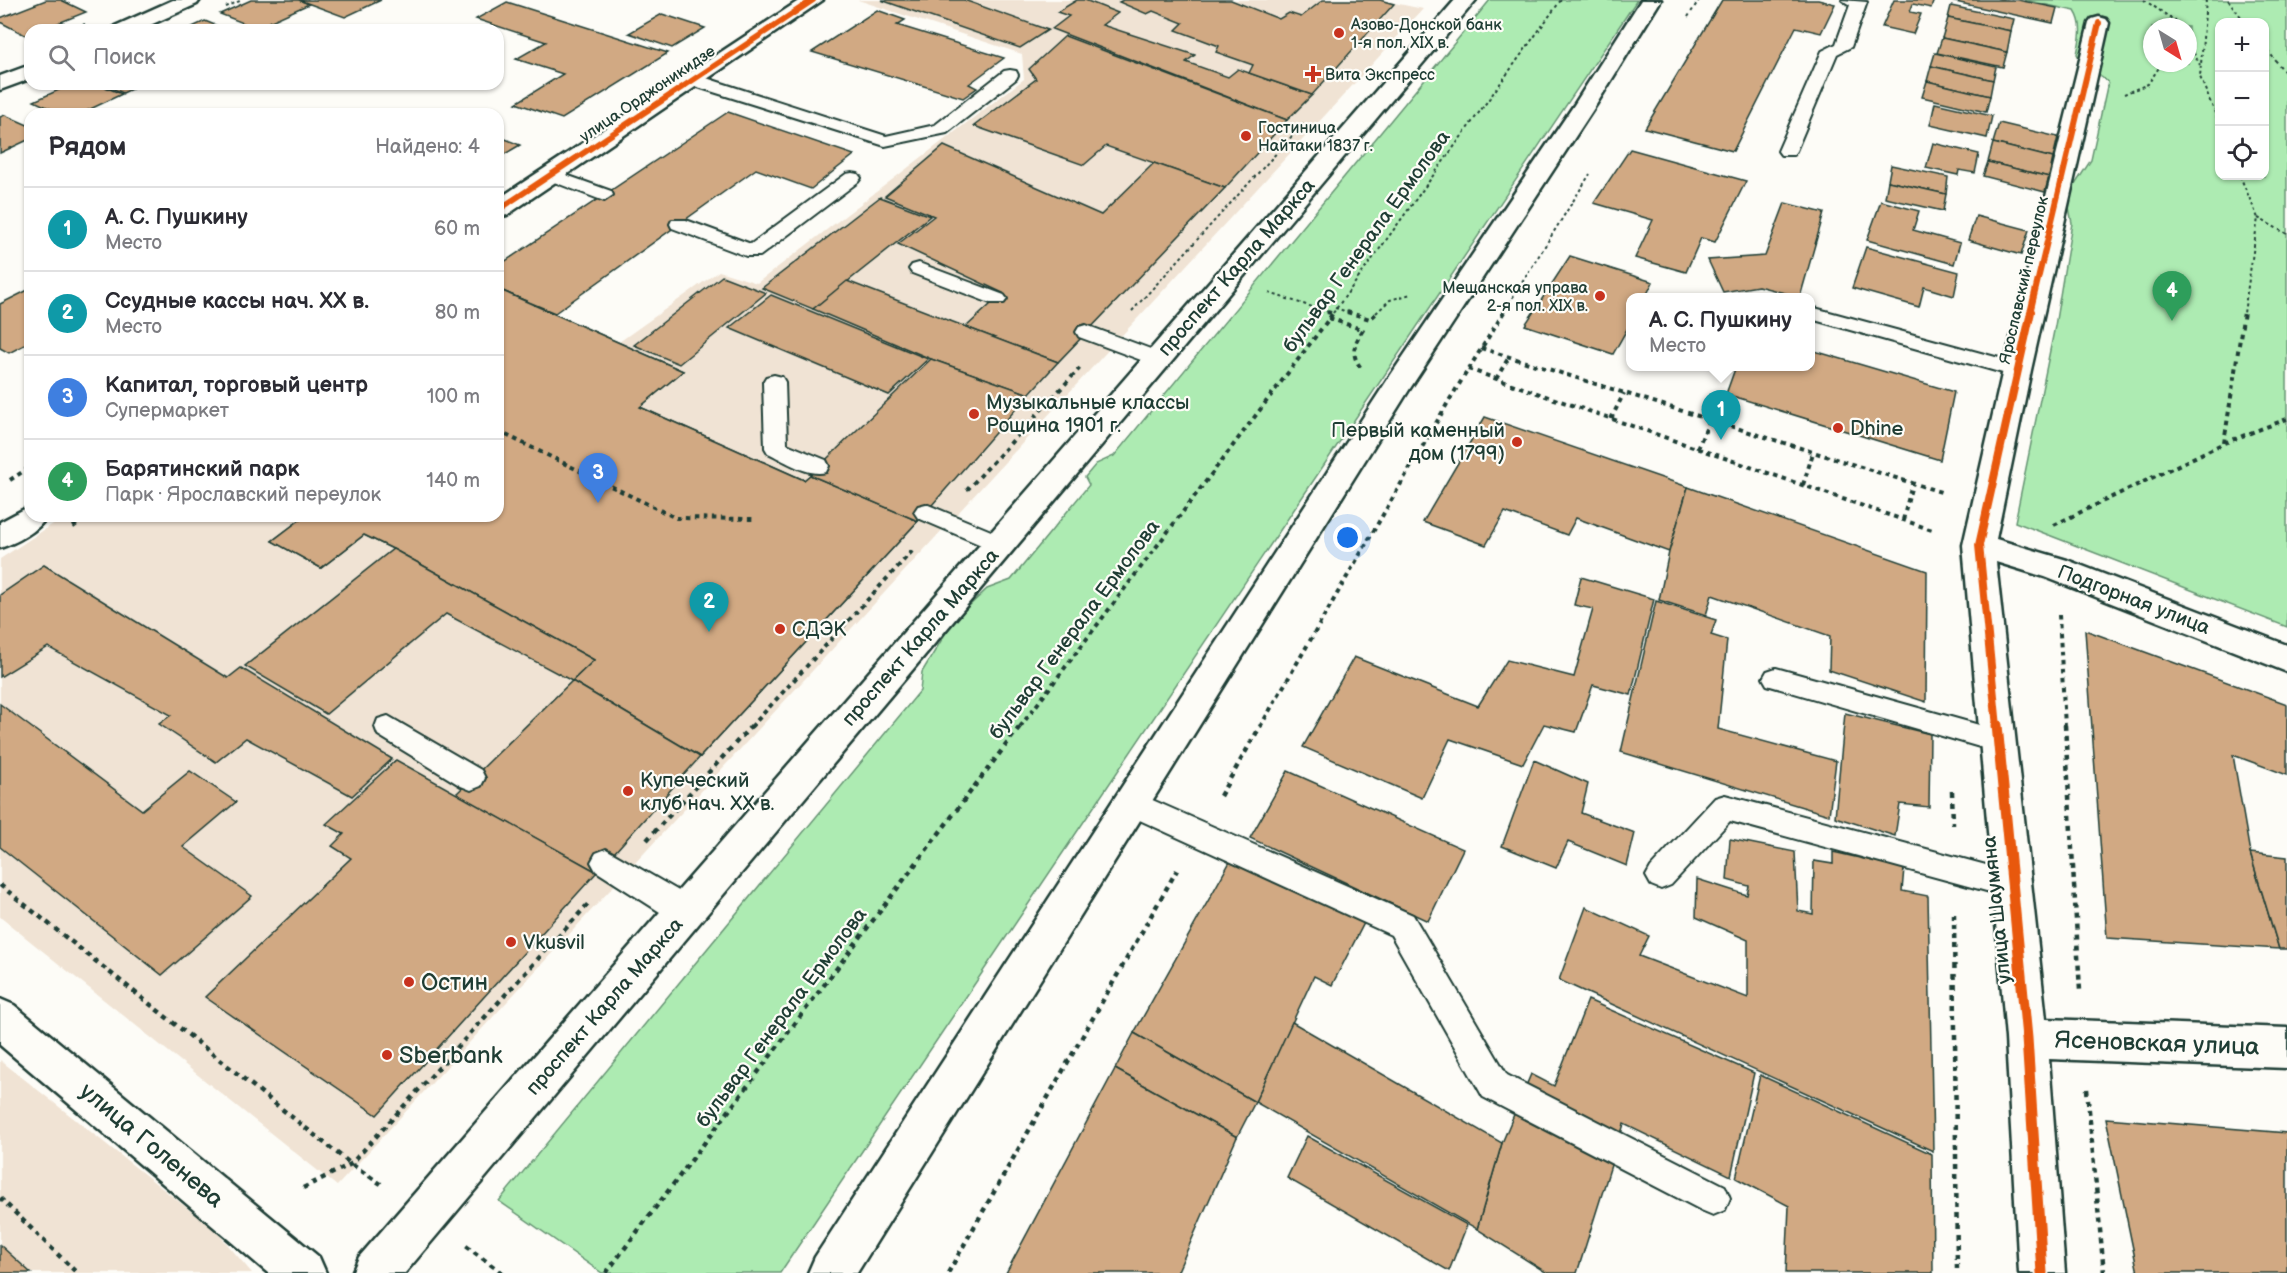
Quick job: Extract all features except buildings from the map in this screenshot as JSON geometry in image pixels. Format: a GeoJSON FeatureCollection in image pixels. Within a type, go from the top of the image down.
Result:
{"type":"FeatureCollection","features":[{"type":"Feature","properties":{"kind":"main road"},"geometry":{"type":"LineString","coordinates":[[136,24],[190,0]]}},
{"type":"Feature","properties":{"kind":"main road","name":"улица Орджоникидзе"},"geometry":{"type":"LineString","coordinates":[[504,206],[813,0]]}},
{"type":"Feature","properties":{"kind":"main road","name":"проспект Карла Маркса"},"geometry":{"type":"LineString","coordinates":[[375,1273],[1466,0]]}},
{"type":"Feature","properties":{"kind":"main road"},"geometry":{"type":"LineString","coordinates":[[831,1273],[1398,385],[1585,105],[1651,0]]}},
{"type":"Feature","properties":{"kind":"main road","name":"Ярославский переулок"},"geometry":{"type":"LineString","coordinates":[[1979,545],[2017,370],[2099,23]]}},
{"type":"Feature","properties":{"kind":"main road"},"geometry":{"type":"LineString","coordinates":[[0,84],[24,74]]}},
{"type":"Feature","properties":{"kind":"main road"},"geometry":{"type":"LineString","coordinates":[[0,537],[24,521]]}},
{"type":"Feature","properties":{"kind":"main road","name":"Подгорная улица"},"geometry":{"type":"LineString","coordinates":[[1979,545],[2056,568],[2287,659]]}},
{"type":"Feature","properties":{"kind":"main road","name":"улица Шаумяна"},"geometry":{"type":"LineString","coordinates":[[1979,545],[2026,1038],[2042,1273]]}},
{"type":"Feature","properties":{"kind":"main road","name":"улица Голенева"},"geometry":{"type":"LineString","coordinates":[[0,1019],[303,1273]]}},
{"type":"Feature","properties":{"kind":"main road","name":"Ясеновская улица"},"geometry":{"type":"LineString","coordinates":[[2026,1038],[2287,1048]]}},
{"type":"Feature","properties":{"kind":"lane"},"geometry":{"type":"LineString","coordinates":[[1787,152],[1830,51],[1843,47],[1859,2],[1850,0]]}},
{"type":"Feature","properties":{"kind":"lane"},"geometry":{"type":"LineString","coordinates":[[694,80],[885,141],[941,129],[1010,75]]}},
{"type":"Feature","properties":{"kind":"lane"},"geometry":{"type":"LineString","coordinates":[[552,175],[604,195]]}},
{"type":"Feature","properties":{"kind":"lane"},"geometry":{"type":"LineString","coordinates":[[680,224],[753,252],[852,178]]}},
{"type":"Feature","properties":{"kind":"lane"},"geometry":{"type":"LineString","coordinates":[[919,269],[997,299]]}},
{"type":"Feature","properties":{"kind":"lane"},"geometry":{"type":"LineString","coordinates":[[1815,314],[2017,370]]}},
{"type":"Feature","properties":{"kind":"lane"},"geometry":{"type":"LineString","coordinates":[[1086,332],[1157,359]]}},
{"type":"Feature","properties":{"kind":"lane"},"geometry":{"type":"LineString","coordinates":[[774,382],[776,448],[818,466]]}},
{"type":"Feature","properties":{"kind":"lane"},"geometry":{"type":"LineString","coordinates":[[934,516],[1000,544]]}},
{"type":"Feature","properties":{"kind":"lane"},"geometry":{"type":"LineString","coordinates":[[1776,678],[1997,741]]}},
{"type":"Feature","properties":{"kind":"lane"},"geometry":{"type":"LineString","coordinates":[[388,727],[471,778]]}},
{"type":"Feature","properties":{"kind":"lane"},"geometry":{"type":"LineString","coordinates":[[1132,803],[1402,925],[1495,1086],[1713,1198]]}},
{"type":"Feature","properties":{"kind":"lane"},"geometry":{"type":"LineString","coordinates":[[1661,876],[1725,807],[2012,885]]}},
{"type":"Feature","properties":{"kind":"lane"},"geometry":{"type":"LineString","coordinates":[[613,866],[685,912]]}},
{"type":"Feature","properties":{"kind":"path"},"geometry":{"type":"LineString","coordinates":[[1686,20],[1699,0]]}},
{"type":"Feature","properties":{"kind":"path"},"geometry":{"type":"LineString","coordinates":[[2144,0],[2171,18]]}},
{"type":"Feature","properties":{"kind":"path"},"geometry":{"type":"LineString","coordinates":[[2206,0],[2200,77],[2215,113]]}},
{"type":"Feature","properties":{"kind":"path"},"geometry":{"type":"LineString","coordinates":[[2228,0],[2242,18]]}},
{"type":"Feature","properties":{"kind":"path"},"geometry":{"type":"LineString","coordinates":[[2269,51],[2287,75]]}},
{"type":"Feature","properties":{"kind":"path"},"geometry":{"type":"LineString","coordinates":[[2197,59],[2201,66]]}},
{"type":"Feature","properties":{"kind":"path"},"geometry":{"type":"LineString","coordinates":[[1127,316],[1305,123]]}},
{"type":"Feature","properties":{"kind":"path"},"geometry":{"type":"LineString","coordinates":[[948,1273],[1199,832],[1468,369],[1594,168]]}},
{"type":"Feature","properties":{"kind":"path"},"geometry":{"type":"LineString","coordinates":[[2224,443],[2258,218],[2242,180]]}},
{"type":"Feature","properties":{"kind":"path"},"geometry":{"type":"LineString","coordinates":[[2258,218],[2287,234]]}},
{"type":"Feature","properties":{"kind":"path"},"geometry":{"type":"LineString","coordinates":[[1335,308],[1370,319],[1390,300],[1400,295],[1415,293]]}},
{"type":"Feature","properties":{"kind":"path"},"geometry":{"type":"LineString","coordinates":[[1329,318],[1363,330],[1354,342],[1352,350],[1353,359],[1367,372]]}},
{"type":"Feature","properties":{"kind":"path"},"geometry":{"type":"LineString","coordinates":[[1481,348],[1946,494]]}},
{"type":"Feature","properties":{"kind":"path"},"geometry":{"type":"LineString","coordinates":[[1496,379],[1509,357]]}},
{"type":"Feature","properties":{"kind":"path"},"geometry":{"type":"LineString","coordinates":[[303,1188],[351,1164],[613,866],[934,516],[1087,360]]}},
{"type":"Feature","properties":{"kind":"path"},"geometry":{"type":"LineString","coordinates":[[1468,369],[1938,532]]}},
{"type":"Feature","properties":{"kind":"path"},"geometry":{"type":"LineString","coordinates":[[1611,419],[1624,393]]}},
{"type":"Feature","properties":{"kind":"path"},"geometry":{"type":"LineString","coordinates":[[2104,1273],[2082,1040],[2056,568],[2057,542],[2054,525],[2224,443],[2287,419]]}},
{"type":"Feature","properties":{"kind":"path"},"geometry":{"type":"LineString","coordinates":[[1697,449],[1710,420]]}},
{"type":"Feature","properties":{"kind":"path"},"geometry":{"type":"LineString","coordinates":[[504,434],[676,518],[753,519]]}},
{"type":"Feature","properties":{"kind":"path"},"geometry":{"type":"LineString","coordinates":[[1803,485],[1814,453]]}},
{"type":"Feature","properties":{"kind":"path"},"geometry":{"type":"LineString","coordinates":[[0,486],[24,471]]}},
{"type":"Feature","properties":{"kind":"path"},"geometry":{"type":"LineString","coordinates":[[1904,520],[1912,484]]}},
{"type":"Feature","properties":{"kind":"path"},"geometry":{"type":"LineString","coordinates":[[0,885],[351,1164],[381,1184]]}},
{"type":"Feature","properties":{"kind":"path"},"geometry":{"type":"LineString","coordinates":[[0,1198],[77,1273]]}},
{"type":"Feature","properties":{"kind":"path"},"geometry":{"type":"LineString","coordinates":[[465,1246],[502,1273]]}},
{"type":"Feature","properties":{"kind":"shaded area"},"geometry":{"type":"Polygon","coordinates":[[[858,0],[1380,0],[1423,9],[337,1186],[0,917],[0,559],[56,522],[504,522],[504,293],[619,342],[719,271],[757,283],[1024,79],[1022,54],[858,0]]]}},
{"type":"Feature","properties":{"kind":"shaded area"},"geometry":{"type":"Polygon","coordinates":[[[0,1060],[216,1231],[252,1273],[0,1273],[0,1060]]]}},
{"type":"Feature","properties":{"kind":"green space"},"geometry":{"type":"Polygon","coordinates":[[[1490,0],[1637,0],[780,1273],[602,1273],[499,1201],[920,691],[922,672],[953,621],[987,589],[1011,580],[1089,485],[1085,477],[1096,464],[1114,456],[1490,0]]]}},
{"type":"Feature","properties":{"kind":"green space"},"geometry":{"type":"Polygon","coordinates":[[[2024,0],[2287,0],[2287,627],[2015,522],[2055,326],[2072,223],[2067,197],[2091,160],[2108,82],[2081,62],[2077,54],[2080,37],[2078,16],[2075,11],[2024,0]]]}},
{"type":"Feature","properties":{"kind":"cycle path"},"geometry":{"type":"LineString","coordinates":[[504,206],[813,0]]}},
{"type":"Feature","properties":{"kind":"cycle path"},"geometry":{"type":"LineString","coordinates":[[2042,1273],[2027,1038],[1979,545],[2017,370],[2099,23]]}},
{"type":"Feature","properties":{"kind":"place","name":"Азово-Донской банк 1-я пол. XIX в."},"geometry":{"type":"Point","coordinates":[1339,33]}},
{"type":"Feature","properties":{"kind":"place","name":"Вита Экспресс"},"geometry":{"type":"Point","coordinates":[1313,74]}},
{"type":"Feature","properties":{"kind":"place","name":"Гостиница Найтаки 1837 г."},"geometry":{"type":"Point","coordinates":[1246,136]}},
{"type":"Feature","properties":{"kind":"place","name":"Мещанская управа 2-я пол. XIX в."},"geometry":{"type":"Point","coordinates":[1600,296]}},
{"type":"Feature","properties":{"kind":"place","name":"Барятинский парк"},"geometry":{"type":"Point","coordinates":[2172,321]}},
{"type":"Feature","properties":{"kind":"place","name":"Музыкальные классы Рощина 1901 г."},"geometry":{"type":"Point","coordinates":[974,414]}},
{"type":"Feature","properties":{"kind":"place","name":"Dhine"},"geometry":{"type":"Point","coordinates":[1838,428]}},
{"type":"Feature","properties":{"kind":"place","name":"А. С. Пушкину"},"geometry":{"type":"Point","coordinates":[1721,440]}},
{"type":"Feature","properties":{"kind":"place","name":"Первый каменный дом (1799)"},"geometry":{"type":"Point","coordinates":[1517,442]}},
{"type":"Feature","properties":{"kind":"place","name":"Капитал, торговый центр"},"geometry":{"type":"Point","coordinates":[598,503]}},
{"type":"Feature","properties":{"kind":"place","name":"СДЭК"},"geometry":{"type":"Point","coordinates":[780,629]}},
{"type":"Feature","properties":{"kind":"place","name":"Ссудные кассы нач. ХХ в."},"geometry":{"type":"Point","coordinates":[709,632]}},
{"type":"Feature","properties":{"kind":"place","name":"Купеческий клуб нач. ХХ в."},"geometry":{"type":"Point","coordinates":[628,791]}},
{"type":"Feature","properties":{"kind":"place","name":"Vkusvil"},"geometry":{"type":"Point","coordinates":[511,942]}},
{"type":"Feature","properties":{"kind":"place","name":"Остин"},"geometry":{"type":"Point","coordinates":[409,982]}},
{"type":"Feature","properties":{"kind":"place","name":"Sberbank"},"geometry":{"type":"Point","coordinates":[387,1055]}}]}
